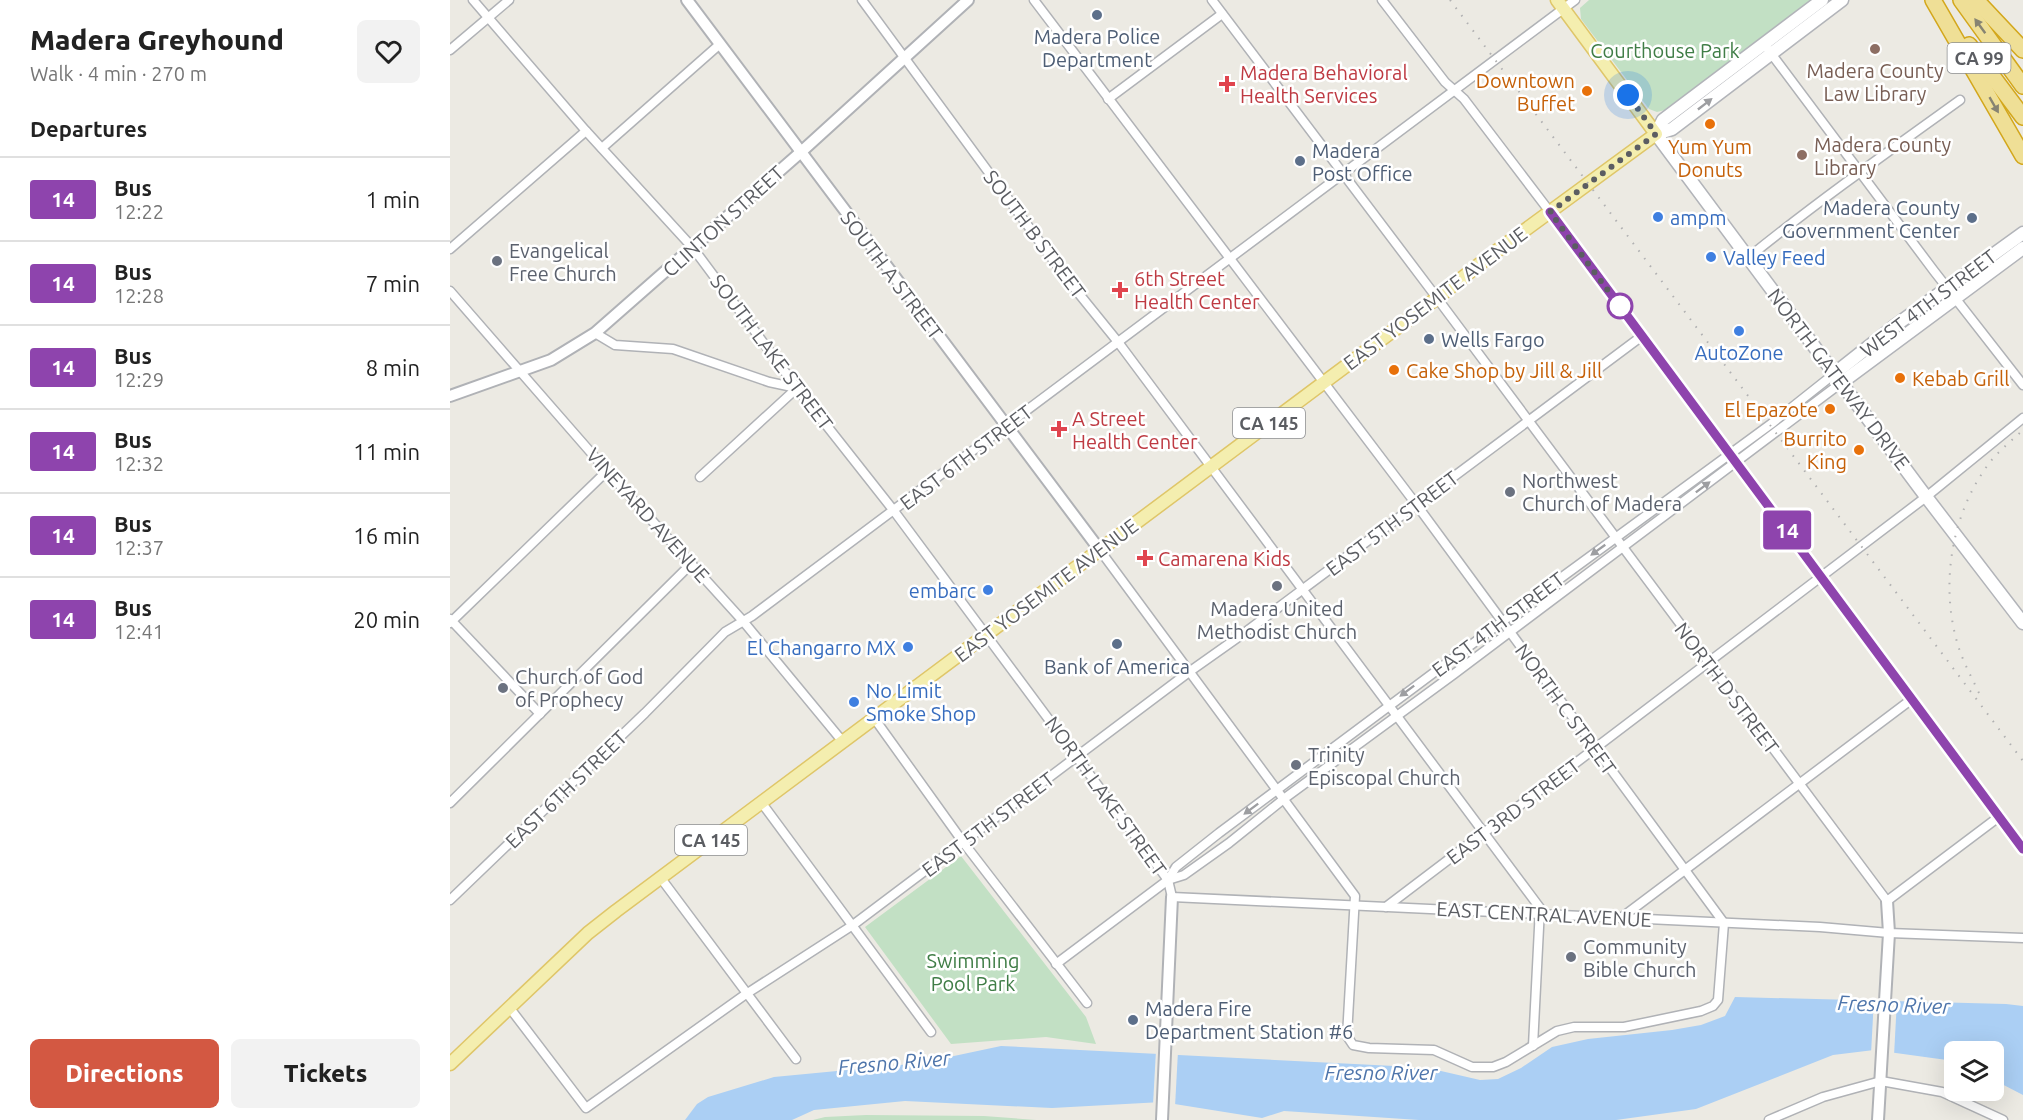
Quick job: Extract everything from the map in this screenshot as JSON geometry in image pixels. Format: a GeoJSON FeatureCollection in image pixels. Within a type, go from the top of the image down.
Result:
{"type":"FeatureCollection","features":[{"type":"Feature","properties":{"kind":"highway","name":"CA 99"},"geometry":{"type":"LineString","coordinates":[[1934,0],[2023,117]]}},
{"type":"Feature","properties":{"kind":"highway"},"geometry":{"type":"LineString","coordinates":[[1934,0],[2023,156]]}},
{"type":"Feature","properties":{"kind":"highway","name":"CA 99"},"geometry":{"type":"LineString","coordinates":[[1961,0],[2023,86]]}},
{"type":"Feature","properties":{"kind":"highway"},"geometry":{"type":"LineString","coordinates":[[1976,0],[2023,50]]}},
{"type":"Feature","properties":{"kind":"main road"},"geometry":{"type":"LineString","coordinates":[[1560,4],[1656,134],[1672,129],[1822,0]]}},
{"type":"Feature","properties":{"kind":"main road"},"geometry":{"type":"LineString","coordinates":[[1768,48],[1842,0]]}},
{"type":"Feature","properties":{"kind":"main road","name":"EAST YOSEMITE AVENUE"},"geometry":{"type":"LineString","coordinates":[[453,1056],[588,933],[660,877],[1656,134]]}},
{"type":"Feature","properties":{"kind":"main road","name":"NORTH GATEWAY DRIVE"},"geometry":{"type":"LineString","coordinates":[[1656,134],[1926,497],[2018,608],[2023,623]]}},
{"type":"Feature","properties":{"kind":"main road","name":"WEST 4TH STREET"},"geometry":{"type":"LineString","coordinates":[[1838,379],[1952,293],[2023,233]]}},
{"type":"Feature","properties":{"kind":"main road","name":"WEST 4TH STREET"},"geometry":{"type":"LineString","coordinates":[[1952,293],[2023,248]]}},
{"type":"Feature","properties":{"kind":"street","name":"SOUTH LAKE STREET"},"geometry":{"type":"LineString","coordinates":[[473,0],[586,131],[693,248],[797,388],[987,634]]}},
{"type":"Feature","properties":{"kind":"street"},"geometry":{"type":"LineString","coordinates":[[450,50],[509,0]]}},
{"type":"Feature","properties":{"kind":"street","name":"SOUTH A STREET"},"geometry":{"type":"LineString","coordinates":[[687,0],[1099,549]]}},
{"type":"Feature","properties":{"kind":"street","name":"SOUTH B STREET"},"geometry":{"type":"LineString","coordinates":[[862,0],[1067,279],[1118,342],[1540,908],[1540,915]]}},
{"type":"Feature","properties":{"kind":"street","name":"CLINTON STREET"},"geometry":{"type":"LineString","coordinates":[[450,396],[520,372],[568,351],[595,333],[801,152],[968,0]]}},
{"type":"Feature","properties":{"kind":"street","name":"NORTH C STREET"},"geometry":{"type":"LineString","coordinates":[[1034,0],[1416,504],[1724,923]]}},
{"type":"Feature","properties":{"kind":"street","name":"NORTH D STREET"},"geometry":{"type":"LineString","coordinates":[[1212,0],[1887,901]]}},
{"type":"Feature","properties":{"kind":"street"},"geometry":{"type":"LineString","coordinates":[[1382,0],[1445,82],[1464,99],[1550,212],[2023,849]]}},
{"type":"Feature","properties":{"kind":"street","name":"EAST 6TH STREET"},"geometry":{"type":"LineString","coordinates":[[450,900],[637,721],[725,632],[752,616],[1231,259],[1512,47],[1560,4],[1575,0]]}},
{"type":"Feature","properties":{"kind":"street"},"geometry":{"type":"LineString","coordinates":[[1108,99],[1222,14]]}},
{"type":"Feature","properties":{"kind":"street"},"geometry":{"type":"LineString","coordinates":[[602,148],[720,44]]}},
{"type":"Feature","properties":{"kind":"street"},"geometry":{"type":"LineString","coordinates":[[1768,48],[1860,173],[2023,386]]}},
{"type":"Feature","properties":{"kind":"street"},"geometry":{"type":"LineString","coordinates":[[1749,257],[1804,212],[1960,100]]}},
{"type":"Feature","properties":{"kind":"street"},"geometry":{"type":"LineString","coordinates":[[450,249],[586,131]]}},
{"type":"Feature","properties":{"kind":"street","name":"VINEYARD AVENUE"},"geometry":{"type":"LineString","coordinates":[[450,291],[607,471],[743,621],[843,742]]}},
{"type":"Feature","properties":{"kind":"street"},"geometry":{"type":"LineString","coordinates":[[595,333],[615,345],[674,349],[769,382],[797,388]]}},
{"type":"Feature","properties":{"kind":"street","name":"EAST 5TH STREET"},"geometry":{"type":"LineString","coordinates":[[509,1007],[586,1108],[746,994],[853,925],[1642,336]]}},
{"type":"Feature","properties":{"kind":"street","name":"EAST 4TH STREET"},"geometry":{"type":"LineString","coordinates":[[1168,880],[1176,867],[1389,705],[1615,537],[1838,379]]}},
{"type":"Feature","properties":{"kind":"street","name":"EAST 4TH STREET"},"geometry":{"type":"LineString","coordinates":[[1056,964],[1168,880],[1184,875],[1397,716],[1736,462],[1838,379]]}},
{"type":"Feature","properties":{"kind":"street"},"geometry":{"type":"LineString","coordinates":[[700,477],[797,388]]}},
{"type":"Feature","properties":{"kind":"street","name":"EAST 3RD STREET"},"geometry":{"type":"LineString","coordinates":[[1386,907],[1926,497],[2023,418]]}},
{"type":"Feature","properties":{"kind":"street"},"geometry":{"type":"LineString","coordinates":[[540,714],[451,621],[607,471]]}},
{"type":"Feature","properties":{"kind":"street"},"geometry":{"type":"LineString","coordinates":[[1099,549],[1285,798],[1355,896],[1347,1036],[1353,1045],[1369,1048],[1434,1050],[1472,1067],[1483,1068],[1506,1062],[1557,1031],[1574,1027],[1624,1027],[1701,1011],[1713,1006],[1718,1000],[1724,923]]}},
{"type":"Feature","properties":{"kind":"street"},"geometry":{"type":"LineString","coordinates":[[450,803],[692,564]]}},
{"type":"Feature","properties":{"kind":"street","name":"NORTH LAKE STREET"},"geometry":{"type":"LineString","coordinates":[[987,634],[1168,880],[1172,897],[1162,1120]]}},
{"type":"Feature","properties":{"kind":"street"},"geometry":{"type":"LineString","coordinates":[[1621,918],[1911,699]]}},
{"type":"Feature","properties":{"kind":"street"},"geometry":{"type":"LineString","coordinates":[[874,718],[963,842],[1087,1003]]}},
{"type":"Feature","properties":{"kind":"street"},"geometry":{"type":"LineString","coordinates":[[761,802],[931,1032]]}},
{"type":"Feature","properties":{"kind":"street"},"geometry":{"type":"LineString","coordinates":[[1878,1120],[1888,933],[1887,901],[2000,816]]}},
{"type":"Feature","properties":{"kind":"street"},"geometry":{"type":"LineString","coordinates":[[660,877],[796,1059]]}},
{"type":"Feature","properties":{"kind":"street","name":"EAST CENTRAL AVENUE"},"geometry":{"type":"LineString","coordinates":[[1172,897],[2023,938]]}},
{"type":"Feature","properties":{"kind":"street"},"geometry":{"type":"LineString","coordinates":[[1533,1046],[1540,915]]}},
{"type":"Feature","properties":{"kind":"street"},"geometry":{"type":"LineString","coordinates":[[1769,1120],[1823,1097],[1881,1081],[1942,1092],[2000,1119]]}},
{"type":"Feature","properties":{"kind":"green space","name":"Courthouse Park"},"geometry":{"type":"Polygon","coordinates":[[[1589,0],[1811,0],[1665,110],[1657,112],[1649,109],[1581,19],[1580,8],[1589,0]]]}},
{"type":"Feature","properties":{"kind":"green space","name":"Swimming Pool Park"},"geometry":{"type":"Polygon","coordinates":[[[961,856],[1086,1017],[1096,1044],[1046,1037],[951,1044],[865,927],[961,856]]]}},
{"type":"Feature","properties":{"kind":"green space"},"geometry":{"type":"Polygon","coordinates":[[[984,1116],[1036,1120],[813,1120],[825,1117],[984,1116]]]}},
{"type":"Feature","properties":{"kind":"water","name":"Fresno River"},"geometry":{"type":"Polygon","coordinates":[[[1735,997],[2023,1006],[2023,1095],[2004,1085],[2004,1041],[1944,1041],[1944,1060],[1874,1050],[1833,1055],[1696,1109],[1616,1120],[1419,1120],[1284,1111],[1262,1118],[1162,1102],[1052,1108],[905,1101],[814,1110],[792,1120],[685,1120],[697,1104],[708,1097],[774,1077],[921,1063],[1001,1046],[1394,1066],[1441,1071],[1480,1080],[1498,1079],[1521,1068],[1552,1047],[1588,1039],[1701,1025],[1725,1016],[1735,997]]]}},
{"type":"Feature","properties":{"kind":"pier"},"geometry":{"type":"Polygon","coordinates":[[[1874,998],[1897,999],[1894,1056],[1871,1054],[1874,998]]]}},
{"type":"Feature","properties":{"kind":"pier"},"geometry":{"type":"Polygon","coordinates":[[[1156,1050],[1178,1051],[1175,1107],[1153,1105],[1156,1050]]]}},
{"type":"Feature","properties":{"kind":"railway"},"geometry":{"type":"LineString","coordinates":[[1450,0],[2023,761]]}},
{"type":"Feature","properties":{"kind":"railway"},"geometry":{"type":"LineString","coordinates":[[1979,693],[1961,655],[1952,619],[1950,572],[1953,548],[1958,525],[1977,482],[1990,462],[2023,430]]}},
{"type":"Feature","properties":{"kind":"bus line","name":"14"},"geometry":{"type":"LineString","coordinates":[[1550,212],[2023,849]]}},
{"type":"Feature","properties":{"kind":"place","name":"Madera Police Department"},"geometry":{"type":"Point","coordinates":[1097,15]}},
{"type":"Feature","properties":{"kind":"place","name":"Madera County Law Library"},"geometry":{"type":"Point","coordinates":[1875,49]}},
{"type":"Feature","properties":{"kind":"place","name":"Madera Behavioral Health Services"},"geometry":{"type":"Point","coordinates":[1227,84]}},
{"type":"Feature","properties":{"kind":"place","name":"Downtown Buffet"},"geometry":{"type":"Point","coordinates":[1587,91]}},
{"type":"Feature","properties":{"kind":"place","name":"Yum Yum Donuts"},"geometry":{"type":"Point","coordinates":[1710,124]}},
{"type":"Feature","properties":{"kind":"place","name":"Madera County Library"},"geometry":{"type":"Point","coordinates":[1802,155]}},
{"type":"Feature","properties":{"kind":"place","name":"Madera Post Office"},"geometry":{"type":"Point","coordinates":[1300,161]}},
{"type":"Feature","properties":{"kind":"place","name":"ampm"},"geometry":{"type":"Point","coordinates":[1658,217]}},
{"type":"Feature","properties":{"kind":"place","name":"Madera County Government Center"},"geometry":{"type":"Point","coordinates":[1972,218]}},
{"type":"Feature","properties":{"kind":"place","name":"Valley Feed"},"geometry":{"type":"Point","coordinates":[1711,257]}},
{"type":"Feature","properties":{"kind":"place","name":"Evangelical Free Church"},"geometry":{"type":"Point","coordinates":[497,261]}},
{"type":"Feature","properties":{"kind":"place","name":"6th Street Health Center"},"geometry":{"type":"Point","coordinates":[1120,290]}},
{"type":"Feature","properties":{"kind":"place","name":"AutoZone"},"geometry":{"type":"Point","coordinates":[1739,331]}},
{"type":"Feature","properties":{"kind":"place","name":"Wells Fargo"},"geometry":{"type":"Point","coordinates":[1429,339]}},
{"type":"Feature","properties":{"kind":"place","name":"Cake Shop by Jill & Jill"},"geometry":{"type":"Point","coordinates":[1394,370]}},
{"type":"Feature","properties":{"kind":"place","name":"Kebab Grill"},"geometry":{"type":"Point","coordinates":[1900,378]}},
{"type":"Feature","properties":{"kind":"place","name":"El Epazote"},"geometry":{"type":"Point","coordinates":[1830,409]}},
{"type":"Feature","properties":{"kind":"place","name":"A Street Health Center"},"geometry":{"type":"Point","coordinates":[1059,429]}},
{"type":"Feature","properties":{"kind":"place","name":"Burrito King"},"geometry":{"type":"Point","coordinates":[1859,450]}},
{"type":"Feature","properties":{"kind":"place","name":"Northwest Church of Madera"},"geometry":{"type":"Point","coordinates":[1510,492]}},
{"type":"Feature","properties":{"kind":"place","name":"Camarena Kids"},"geometry":{"type":"Point","coordinates":[1145,558]}},
{"type":"Feature","properties":{"kind":"place","name":"Madera United Methodist Church"},"geometry":{"type":"Point","coordinates":[1277,586]}},
{"type":"Feature","properties":{"kind":"place","name":"embarc"},"geometry":{"type":"Point","coordinates":[988,590]}},
{"type":"Feature","properties":{"kind":"place","name":"Bank of America"},"geometry":{"type":"Point","coordinates":[1117,644]}},
{"type":"Feature","properties":{"kind":"place","name":"El Changarro MX"},"geometry":{"type":"Point","coordinates":[908,647]}},
{"type":"Feature","properties":{"kind":"place","name":"Church of God of Prophecy"},"geometry":{"type":"Point","coordinates":[503,688]}},
{"type":"Feature","properties":{"kind":"place","name":"No Limit Smoke Shop"},"geometry":{"type":"Point","coordinates":[854,702]}},
{"type":"Feature","properties":{"kind":"place","name":"Trinity Episcopal Church"},"geometry":{"type":"Point","coordinates":[1296,765]}},
{"type":"Feature","properties":{"kind":"place","name":"Community Bible Church"},"geometry":{"type":"Point","coordinates":[1571,957]}},
{"type":"Feature","properties":{"kind":"place","name":"Madera Fire Department Station #6"},"geometry":{"type":"Point","coordinates":[1133,1020]}},
{"type":"Feature","properties":{"kind":"route"},"geometry":{"type":"LineString","coordinates":[[1620,306],[1623,311],[1550,212],[1656,134],[1628,95]]}}]}
